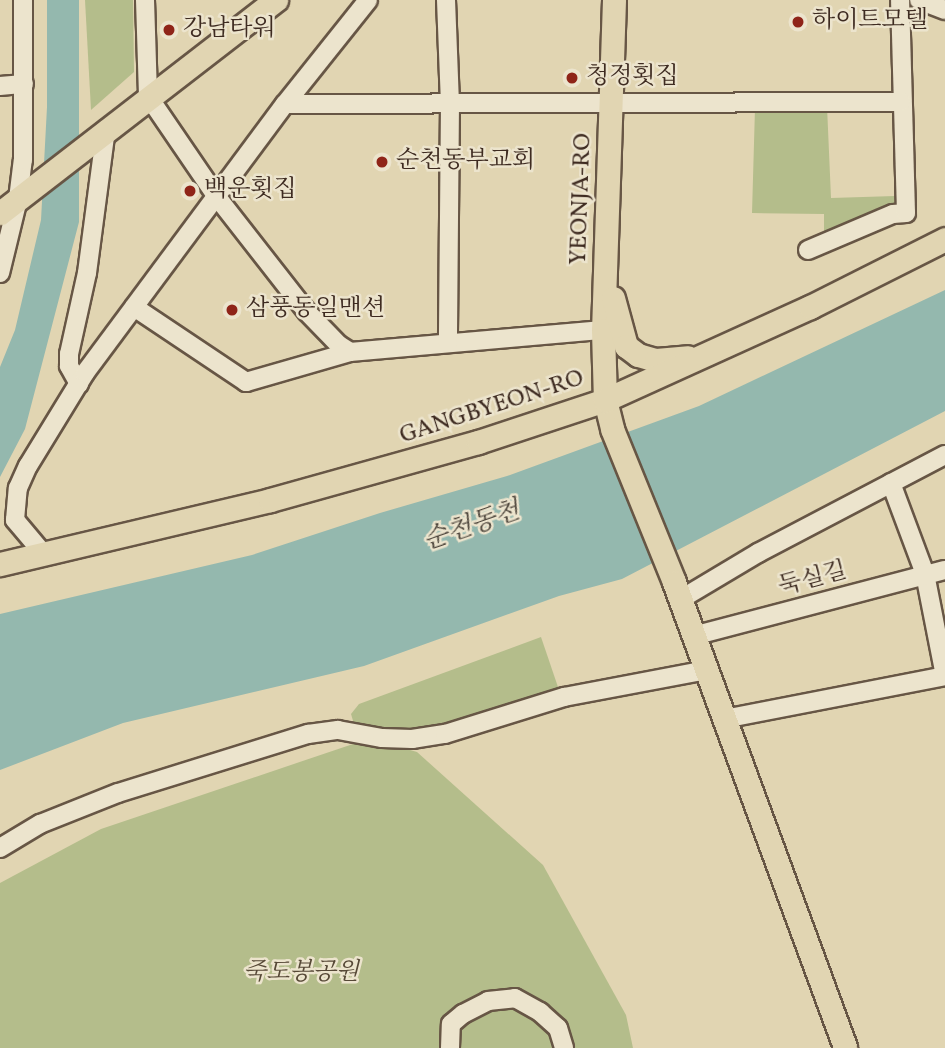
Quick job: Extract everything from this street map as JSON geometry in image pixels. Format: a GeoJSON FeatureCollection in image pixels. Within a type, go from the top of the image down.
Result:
{"type":"FeatureCollection","features":[{"type":"Feature","properties":{"kind":"main road"},"geometry":{"type":"LineString","coordinates":[[17,200],[148,96],[276,0]]}},
{"type":"Feature","properties":{"kind":"main road","name":"YEONJA-RO"},"geometry":{"type":"LineString","coordinates":[[614,0],[603,330],[605,400],[612,429],[677,590],[845,1048]]}},
{"type":"Feature","properties":{"kind":"main road","name":"GANGBYEON-RO"},"geometry":{"type":"LineString","coordinates":[[0,564],[270,500],[478,442],[605,400],[705,355],[945,239]]}},
{"type":"Feature","properties":{"kind":"main road"},"geometry":{"type":"LineString","coordinates":[[606,263],[626,346],[638,355],[656,360],[705,355]]}},
{"type":"Feature","properties":{"kind":"street"},"geometry":{"type":"LineString","coordinates":[[0,273],[23,160],[23,0]]}},
{"type":"Feature","properties":{"kind":"street"},"geometry":{"type":"LineString","coordinates":[[145,0],[148,96],[217,197],[307,312],[327,334],[350,352]]}},
{"type":"Feature","properties":{"kind":"street"},"geometry":{"type":"LineString","coordinates":[[35,554],[15,520],[18,488],[79,384],[285,104],[368,0]]}},
{"type":"Feature","properties":{"kind":"street"},"geometry":{"type":"LineString","coordinates":[[446,0],[450,103],[448,343]]}},
{"type":"Feature","properties":{"kind":"street"},"geometry":{"type":"LineString","coordinates":[[808,250],[893,214],[906,213],[900,0]]}},
{"type":"Feature","properties":{"kind":"street"},"geometry":{"type":"LineString","coordinates":[[919,0],[945,10]]}},
{"type":"Feature","properties":{"kind":"street"},"geometry":{"type":"LineString","coordinates":[[0,86],[24,84]]}},
{"type":"Feature","properties":{"kind":"street"},"geometry":{"type":"LineString","coordinates":[[285,104],[901,102]]}},
{"type":"Feature","properties":{"kind":"street"},"geometry":{"type":"LineString","coordinates":[[79,384],[69,366],[69,354],[87,273],[98,136]]}},
{"type":"Feature","properties":{"kind":"street"},"geometry":{"type":"LineString","coordinates":[[134,307],[246,382],[350,352],[603,330]]}},
{"type":"Feature","properties":{"kind":"street"},"geometry":{"type":"LineString","coordinates":[[677,590],[758,553],[945,456]]}},
{"type":"Feature","properties":{"kind":"street"},"geometry":{"type":"LineString","coordinates":[[724,719],[945,676],[925,574],[891,483]]}},
{"type":"Feature","properties":{"kind":"street","name":"둑실길"},"geometry":{"type":"LineString","coordinates":[[693,636],[945,569]]}},
{"type":"Feature","properties":{"kind":"street"},"geometry":{"type":"LineString","coordinates":[[0,848],[40,824],[118,793],[308,734],[338,730],[382,738],[412,739],[445,734],[564,697],[707,670]]}},
{"type":"Feature","properties":{"kind":"street"},"geometry":{"type":"LineString","coordinates":[[450,1048],[451,1024],[463,1014],[488,1001],[515,999],[540,1012],[558,1028],[564,1048]]}},
{"type":"Feature","properties":{"kind":"green space"},"geometry":{"type":"Polygon","coordinates":[[[85,0],[133,0],[134,72],[91,110],[85,0]]]}},
{"type":"Feature","properties":{"kind":"green space"},"geometry":{"type":"Polygon","coordinates":[[[827,106],[831,198],[895,196],[896,205],[824,238],[824,214],[752,213],[755,108],[827,106]]]}},
{"type":"Feature","properties":{"kind":"green space"},"geometry":{"type":"Polygon","coordinates":[[[541,637],[559,690],[423,734],[354,724],[351,714],[359,704],[541,637]]]}},
{"type":"Feature","properties":{"kind":"green space","name":"죽도봉공원"},"geometry":{"type":"Polygon","coordinates":[[[359,742],[386,743],[417,752],[543,865],[626,1015],[633,1048],[0,1048],[0,883],[101,829],[359,742]]]}},
{"type":"Feature","properties":{"kind":"water"},"geometry":{"type":"Polygon","coordinates":[[[47,0],[79,0],[79,222],[25,429],[0,477],[0,367],[15,330],[41,220],[47,107],[47,0]]]}},
{"type":"Feature","properties":{"kind":"water","name":"순천동천"},"geometry":{"type":"Polygon","coordinates":[[[945,290],[945,411],[622,579],[559,596],[364,666],[123,723],[0,770],[0,614],[252,555],[380,513],[507,476],[699,406],[945,290]]]}},
{"type":"Feature","properties":{"kind":"place","name":"하이트모텔"},"geometry":{"type":"Point","coordinates":[798,22]}},
{"type":"Feature","properties":{"kind":"place","name":"강남타워"},"geometry":{"type":"Point","coordinates":[169,30]}},
{"type":"Feature","properties":{"kind":"place","name":"청정횟집"},"geometry":{"type":"Point","coordinates":[572,78]}},
{"type":"Feature","properties":{"kind":"place","name":"순천동부교회"},"geometry":{"type":"Point","coordinates":[382,162]}},
{"type":"Feature","properties":{"kind":"place","name":"백운횟집"},"geometry":{"type":"Point","coordinates":[190,191]}},
{"type":"Feature","properties":{"kind":"place","name":"삼풍동일맨션"},"geometry":{"type":"Point","coordinates":[232,310]}}]}
